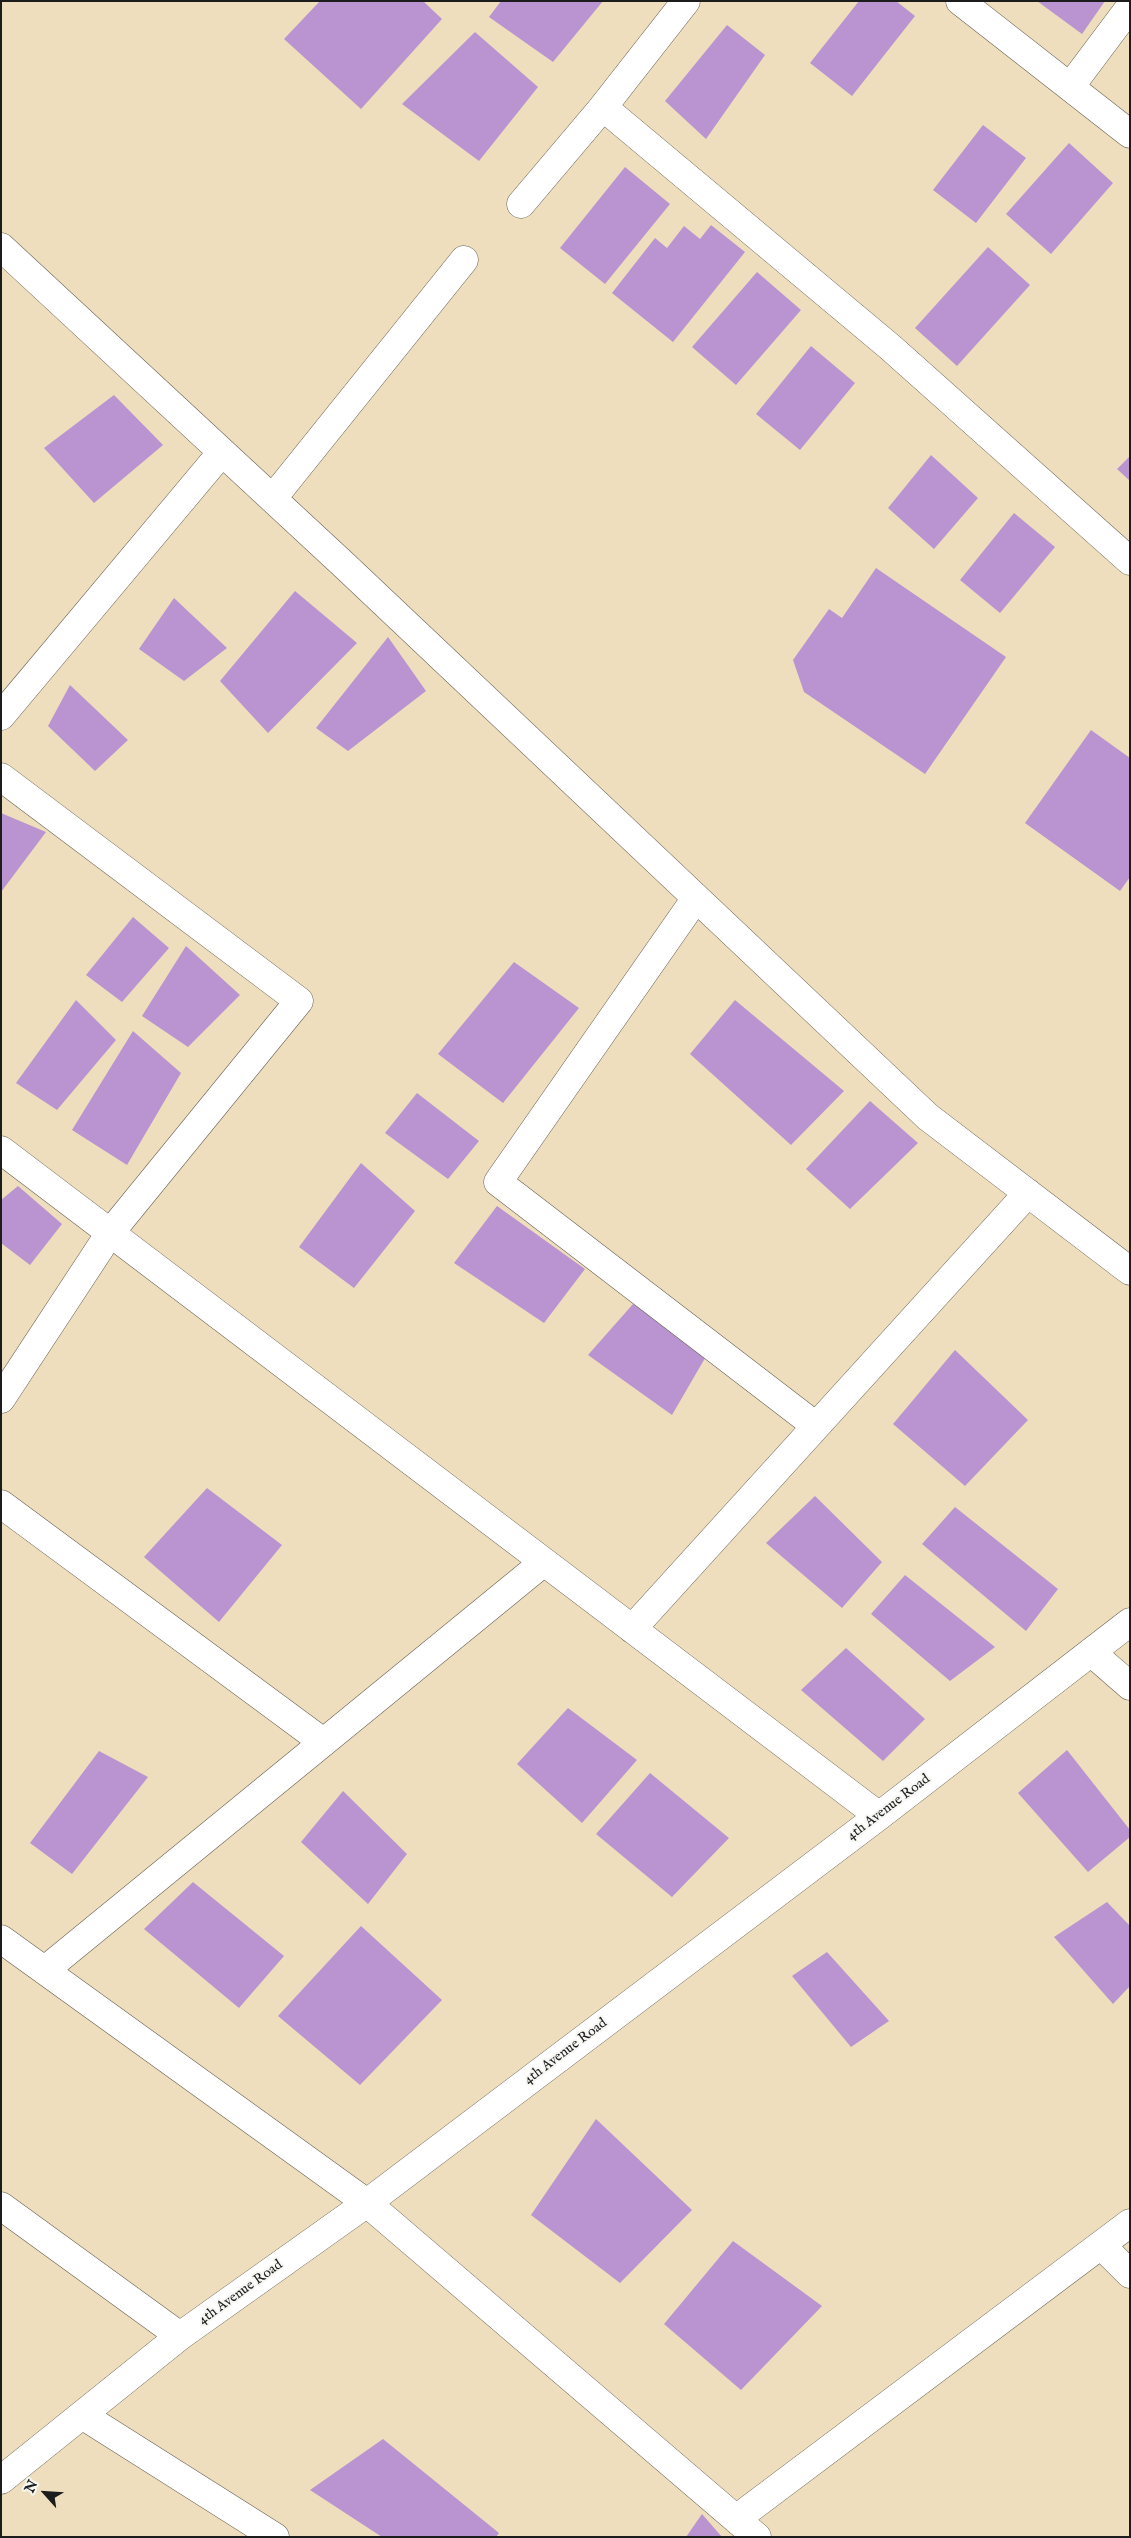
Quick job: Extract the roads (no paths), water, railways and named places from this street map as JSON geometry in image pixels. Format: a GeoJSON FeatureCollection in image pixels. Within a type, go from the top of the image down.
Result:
{"type":"FeatureCollection","features":[{"type":"Feature","properties":{"kind":"street"},"geometry":{"type":"LineString","coordinates":[[521,204],[603,107],[686,1]]}},
{"type":"Feature","properties":{"kind":"street"},"geometry":{"type":"LineString","coordinates":[[960,1],[1130,134]]}},
{"type":"Feature","properties":{"kind":"street"},"geometry":{"type":"LineString","coordinates":[[1070,87],[1130,6]]}},
{"type":"Feature","properties":{"kind":"street"},"geometry":{"type":"LineString","coordinates":[[603,107],[890,347],[1130,561]]}},
{"type":"Feature","properties":{"kind":"street"},"geometry":{"type":"LineString","coordinates":[[1,247],[273,498],[928,1117],[1130,1271]]}},
{"type":"Feature","properties":{"kind":"street"},"geometry":{"type":"LineString","coordinates":[[273,498],[464,260]]}},
{"type":"Feature","properties":{"kind":"street"},"geometry":{"type":"LineString","coordinates":[[1,716],[222,452]]}},
{"type":"Feature","properties":{"kind":"street"},"geometry":{"type":"LineString","coordinates":[[1,777],[299,1001],[110,1233],[1,1399]]}},
{"type":"Feature","properties":{"kind":"street"},"geometry":{"type":"LineString","coordinates":[[696,898],[498,1182],[816,1426]]}},
{"type":"Feature","properties":{"kind":"street"},"geometry":{"type":"LineString","coordinates":[[1,1150],[879,1816]]}},
{"type":"Feature","properties":{"kind":"street"},"geometry":{"type":"LineString","coordinates":[[632,1629],[1028,1193]]}},
{"type":"Feature","properties":{"kind":"street"},"geometry":{"type":"LineString","coordinates":[[1,1504],[323,1742]]}},
{"type":"Feature","properties":{"kind":"street"},"geometry":{"type":"LineString","coordinates":[[45,1970],[544,1562]]}},
{"type":"Feature","properties":{"kind":"street","name":"4th Avenue Road"},"geometry":{"type":"LineString","coordinates":[[1,2480],[180,2336],[366,2203],[879,1816],[1130,1622]]}},
{"type":"Feature","properties":{"kind":"street"},"geometry":{"type":"LineString","coordinates":[[1091,1652],[1130,1686]]}},
{"type":"Feature","properties":{"kind":"street"},"geometry":{"type":"LineString","coordinates":[[1,1939],[366,2203],[746,2528],[1130,2223]]}},
{"type":"Feature","properties":{"kind":"street"},"geometry":{"type":"LineString","coordinates":[[1,2206],[180,2336]]}},
{"type":"Feature","properties":{"kind":"street"},"geometry":{"type":"LineString","coordinates":[[1101,2245],[1130,2274]]}},
{"type":"Feature","properties":{"kind":"street"},"geometry":{"type":"LineString","coordinates":[[82,2416],[276,2537]]}}]}
